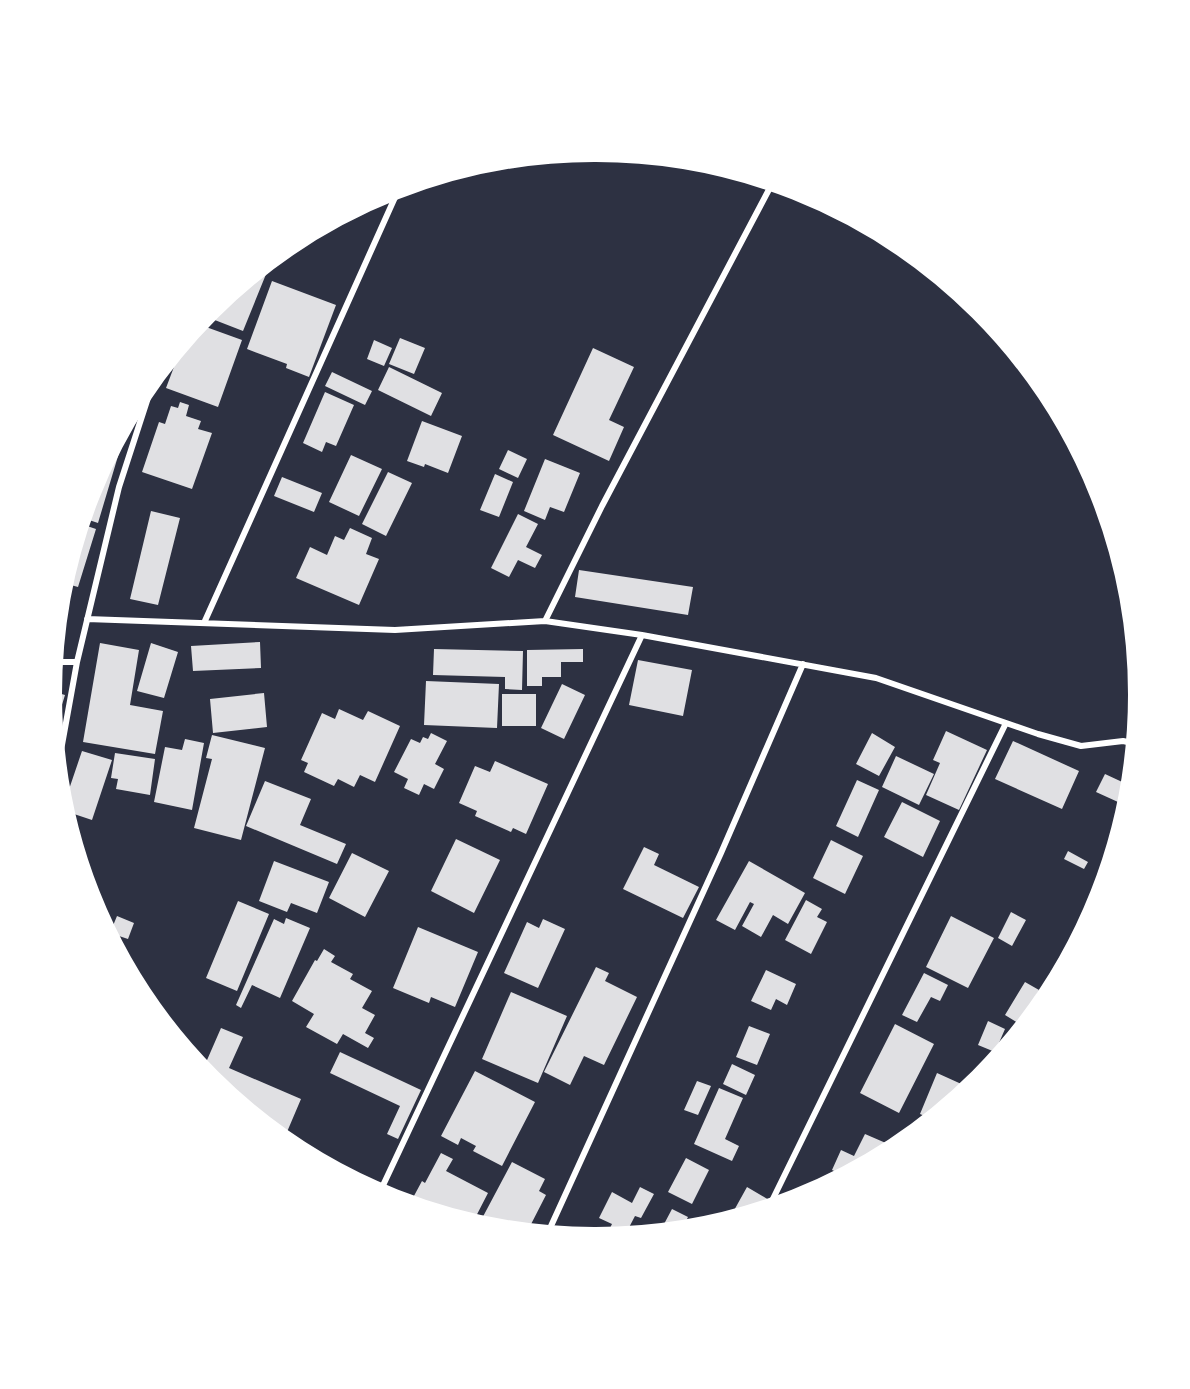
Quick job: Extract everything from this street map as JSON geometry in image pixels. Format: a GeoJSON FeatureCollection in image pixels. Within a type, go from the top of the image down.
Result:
{"type":"FeatureCollection","features":[{"type":"Feature","properties":{"kind":"street"},"geometry":{"type":"LineString","coordinates":[[545,621],[602,507],[770,187]]}},
{"type":"Feature","properties":{"kind":"street"},"geometry":{"type":"LineString","coordinates":[[204,623],[395,197]]}},
{"type":"Feature","properties":{"kind":"street"},"geometry":{"type":"LineString","coordinates":[[62,749],[87,618],[119,487],[148,397]]}},
{"type":"Feature","properties":{"kind":"street"},"geometry":{"type":"LineString","coordinates":[[87,618],[396,630],[545,621],[642,635],[876,678],[1081,746],[1129,742]]}},
{"type":"Feature","properties":{"kind":"street"},"geometry":{"type":"LineString","coordinates":[[382,1187],[642,635]]}},
{"type":"Feature","properties":{"kind":"street"},"geometry":{"type":"LineString","coordinates":[[60,662],[78,662]]}},
{"type":"Feature","properties":{"kind":"street"},"geometry":{"type":"LineString","coordinates":[[550,1229],[721,853],[803,664]]}},
{"type":"Feature","properties":{"kind":"street"},"geometry":{"type":"LineString","coordinates":[[772,1201],[1006,723]]}},
{"type":"Feature","properties":{"kind":"building"},"geometry":{"type":"Polygon","coordinates":[[[268,269],[243,331],[212,319],[268,269]]]}},
{"type":"Feature","properties":{"kind":"building"},"geometry":{"type":"Polygon","coordinates":[[[272,281],[336,305],[309,377],[286,368],[287,364],[247,349],[272,281]]]}},
{"type":"Feature","properties":{"kind":"building"},"geometry":{"type":"Polygon","coordinates":[[[205,327],[242,340],[218,407],[166,388],[177,358],[205,327]]]}},
{"type":"Feature","properties":{"kind":"building"},"geometry":{"type":"Polygon","coordinates":[[[400,338],[425,348],[414,374],[389,364],[400,338]]]}},
{"type":"Feature","properties":{"kind":"building"},"geometry":{"type":"Polygon","coordinates":[[[374,340],[392,348],[384,366],[367,359],[374,340]]]}},
{"type":"Feature","properties":{"kind":"building"},"geometry":{"type":"Polygon","coordinates":[[[593,348],[634,367],[609,420],[624,427],[609,461],[553,435],[593,348]]]}},
{"type":"Feature","properties":{"kind":"building"},"geometry":{"type":"Polygon","coordinates":[[[389,367],[442,393],[431,416],[378,390],[389,367]]]}},
{"type":"Feature","properties":{"kind":"building"},"geometry":{"type":"Polygon","coordinates":[[[332,372],[372,391],[365,405],[325,386],[332,372]]]}},
{"type":"Feature","properties":{"kind":"building"},"geometry":{"type":"Polygon","coordinates":[[[325,392],[354,405],[336,446],[326,442],[322,452],[303,443],[325,392]]]}},
{"type":"Feature","properties":{"kind":"building"},"geometry":{"type":"Polygon","coordinates":[[[180,402],[189,405],[186,416],[201,421],[198,429],[212,433],[192,489],[142,472],[159,422],[165,424],[171,406],[178,408],[180,402]]]}},
{"type":"Feature","properties":{"kind":"building"},"geometry":{"type":"Polygon","coordinates":[[[422,421],[462,436],[448,473],[425,464],[424,467],[407,461],[422,421]]]}},
{"type":"Feature","properties":{"kind":"building"},"geometry":{"type":"Polygon","coordinates":[[[123,440],[98,523],[88,520],[99,489],[123,440]]]}},
{"type":"Feature","properties":{"kind":"building"},"geometry":{"type":"Polygon","coordinates":[[[508,450],[527,459],[518,478],[499,469],[508,450]]]}},
{"type":"Feature","properties":{"kind":"building"},"geometry":{"type":"Polygon","coordinates":[[[351,455],[382,469],[359,516],[329,502],[351,455]]]}},
{"type":"Feature","properties":{"kind":"building"},"geometry":{"type":"Polygon","coordinates":[[[545,459],[580,473],[564,512],[550,507],[545,520],[524,511],[545,459]]]}},
{"type":"Feature","properties":{"kind":"building"},"geometry":{"type":"Polygon","coordinates":[[[388,472],[412,483],[386,536],[362,524],[388,472]]]}},
{"type":"Feature","properties":{"kind":"building"},"geometry":{"type":"Polygon","coordinates":[[[495,474],[513,482],[499,517],[480,510],[495,474]]]}},
{"type":"Feature","properties":{"kind":"building"},"geometry":{"type":"Polygon","coordinates":[[[282,477],[322,493],[314,512],[274,496],[282,477]]]}},
{"type":"Feature","properties":{"kind":"building"},"geometry":{"type":"Polygon","coordinates":[[[151,511],[180,518],[158,605],[130,599],[151,511]]]}},
{"type":"Feature","properties":{"kind":"building"},"geometry":{"type":"Polygon","coordinates":[[[518,514],[538,524],[526,547],[542,555],[535,568],[518,560],[509,577],[491,568],[518,514]]]}},
{"type":"Feature","properties":{"kind":"building"},"geometry":{"type":"Polygon","coordinates":[[[86,526],[96,529],[78,587],[70,585],[86,526]]]}},
{"type":"Feature","properties":{"kind":"building"},"geometry":{"type":"Polygon","coordinates":[[[350,528],[372,538],[366,554],[379,559],[359,605],[296,578],[310,547],[327,555],[335,536],[344,540],[350,528]]]}},
{"type":"Feature","properties":{"kind":"building"},"geometry":{"type":"Polygon","coordinates":[[[579,570],[693,587],[688,615],[575,597],[579,570]]]}},
{"type":"Feature","properties":{"kind":"building"},"geometry":{"type":"Polygon","coordinates":[[[66,606],[69,607],[63,624],[66,606]]]}},
{"type":"Feature","properties":{"kind":"building"},"geometry":{"type":"Polygon","coordinates":[[[260,642],[261,668],[193,671],[191,646],[260,642]]]}},
{"type":"Feature","properties":{"kind":"building"},"geometry":{"type":"Polygon","coordinates":[[[100,643],[139,650],[130,705],[163,711],[155,754],[83,742],[100,643]]]}},
{"type":"Feature","properties":{"kind":"building"},"geometry":{"type":"Polygon","coordinates":[[[151,643],[178,652],[164,698],[137,691],[151,643]]]}},
{"type":"Feature","properties":{"kind":"building"},"geometry":{"type":"Polygon","coordinates":[[[434,649],[523,651],[522,690],[505,689],[505,677],[433,675],[434,649]]]}},
{"type":"Feature","properties":{"kind":"building"},"geometry":{"type":"Polygon","coordinates":[[[583,649],[583,662],[561,662],[561,677],[542,677],[542,686],[527,686],[527,650],[583,649]]]}},
{"type":"Feature","properties":{"kind":"building"},"geometry":{"type":"Polygon","coordinates":[[[638,660],[692,670],[683,716],[629,705],[638,660]]]}},
{"type":"Feature","properties":{"kind":"building"},"geometry":{"type":"Polygon","coordinates":[[[426,681],[499,684],[497,728],[424,725],[426,681]]]}},
{"type":"Feature","properties":{"kind":"building"},"geometry":{"type":"Polygon","coordinates":[[[562,684],[585,695],[564,739],[541,728],[562,684]]]}},
{"type":"Feature","properties":{"kind":"building"},"geometry":{"type":"Polygon","coordinates":[[[58,693],[65,695],[59,714],[58,693]]]}},
{"type":"Feature","properties":{"kind":"building"},"geometry":{"type":"Polygon","coordinates":[[[264,693],[267,727],[213,733],[210,699],[264,693]]]}},
{"type":"Feature","properties":{"kind":"building"},"geometry":{"type":"Polygon","coordinates":[[[502,694],[536,694],[536,726],[502,726],[502,694]]]}},
{"type":"Feature","properties":{"kind":"building"},"geometry":{"type":"Polygon","coordinates":[[[339,709],[363,720],[368,711],[400,726],[375,782],[360,775],[354,787],[338,779],[334,786],[304,772],[308,763],[301,760],[322,713],[335,719],[339,709]]]}},
{"type":"Feature","properties":{"kind":"building"},"geometry":{"type":"Polygon","coordinates":[[[946,731],[987,750],[959,810],[926,795],[940,763],[933,760],[946,731]]]}},
{"type":"Feature","properties":{"kind":"building"},"geometry":{"type":"Polygon","coordinates":[[[431,733],[447,741],[435,764],[444,769],[434,789],[424,784],[419,795],[404,788],[408,779],[394,772],[411,739],[420,743],[423,737],[428,739],[431,733]]]}},
{"type":"Feature","properties":{"kind":"building"},"geometry":{"type":"Polygon","coordinates":[[[872,733],[895,747],[879,776],[856,764],[872,733]]]}},
{"type":"Feature","properties":{"kind":"building"},"geometry":{"type":"Polygon","coordinates":[[[212,735],[265,748],[241,840],[194,828],[212,759],[206,758],[212,735]]]}},
{"type":"Feature","properties":{"kind":"building"},"geometry":{"type":"Polygon","coordinates":[[[185,739],[204,743],[192,810],[154,802],[165,747],[182,750],[185,739]]]}},
{"type":"Feature","properties":{"kind":"building"},"geometry":{"type":"Polygon","coordinates":[[[1013,741],[1079,771],[1062,809],[995,779],[1013,741]]]}},
{"type":"Feature","properties":{"kind":"building"},"geometry":{"type":"Polygon","coordinates":[[[82,751],[112,760],[92,820],[72,813],[68,793],[82,751]]]}},
{"type":"Feature","properties":{"kind":"building"},"geometry":{"type":"Polygon","coordinates":[[[115,753],[155,759],[150,795],[116,789],[118,779],[111,778],[115,753]]]}},
{"type":"Feature","properties":{"kind":"building"},"geometry":{"type":"Polygon","coordinates":[[[896,756],[934,774],[919,805],[882,787],[896,756]]]}},
{"type":"Feature","properties":{"kind":"building"},"geometry":{"type":"Polygon","coordinates":[[[495,761],[548,784],[526,834],[513,828],[511,832],[475,816],[477,811],[459,803],[475,766],[490,772],[495,761]]]}},
{"type":"Feature","properties":{"kind":"building"},"geometry":{"type":"Polygon","coordinates":[[[1105,774],[1124,783],[1120,803],[1096,792],[1105,774]]]}},
{"type":"Feature","properties":{"kind":"building"},"geometry":{"type":"Polygon","coordinates":[[[857,780],[879,790],[858,837],[836,826],[857,780]]]}},
{"type":"Feature","properties":{"kind":"building"},"geometry":{"type":"Polygon","coordinates":[[[265,781],[311,799],[300,825],[346,844],[337,864],[246,826],[265,781]]]}},
{"type":"Feature","properties":{"kind":"building"},"geometry":{"type":"Polygon","coordinates":[[[902,802],[940,821],[923,857],[884,837],[902,802]]]}},
{"type":"Feature","properties":{"kind":"building"},"geometry":{"type":"Polygon","coordinates":[[[456,839],[500,860],[474,913],[431,891],[456,839]]]}},
{"type":"Feature","properties":{"kind":"building"},"geometry":{"type":"Polygon","coordinates":[[[831,840],[863,856],[845,894],[813,878],[831,840]]]}},
{"type":"Feature","properties":{"kind":"building"},"geometry":{"type":"Polygon","coordinates":[[[644,847],[659,854],[654,865],[699,887],[683,918],[623,889],[644,847]]]}},
{"type":"Feature","properties":{"kind":"building"},"geometry":{"type":"Polygon","coordinates":[[[1068,851],[1088,862],[1084,869],[1064,859],[1068,851]]]}},
{"type":"Feature","properties":{"kind":"building"},"geometry":{"type":"Polygon","coordinates":[[[352,853],[389,871],[365,917],[329,898],[352,853]]]}},
{"type":"Feature","properties":{"kind":"building"},"geometry":{"type":"Polygon","coordinates":[[[274,861],[329,882],[317,913],[291,903],[287,912],[259,901],[274,861]]]}},
{"type":"Feature","properties":{"kind":"building"},"geometry":{"type":"Polygon","coordinates":[[[749,861],[805,893],[788,924],[773,915],[761,937],[742,926],[754,904],[750,902],[735,930],[716,920],[749,861]]]}},
{"type":"Feature","properties":{"kind":"building"},"geometry":{"type":"Polygon","coordinates":[[[806,900],[822,909],[817,917],[827,922],[811,954],[785,940],[806,900]]]}},
{"type":"Feature","properties":{"kind":"building"},"geometry":{"type":"Polygon","coordinates":[[[238,901],[269,914],[237,991],[206,978],[238,901]]]}},
{"type":"Feature","properties":{"kind":"building"},"geometry":{"type":"Polygon","coordinates":[[[1011,912],[1026,920],[1012,946],[998,938],[1011,912]]]}},
{"type":"Feature","properties":{"kind":"building"},"geometry":{"type":"Polygon","coordinates":[[[117,916],[134,923],[128,939],[115,935],[112,928],[117,916]]]}},
{"type":"Feature","properties":{"kind":"building"},"geometry":{"type":"Polygon","coordinates":[[[951,916],[994,938],[968,988],[926,967],[951,916]]]}},
{"type":"Feature","properties":{"kind":"building"},"geometry":{"type":"Polygon","coordinates":[[[286,918],[310,928],[280,998],[252,985],[241,1008],[236,1005],[274,919],[284,924],[286,918]]]}},
{"type":"Feature","properties":{"kind":"building"},"geometry":{"type":"Polygon","coordinates":[[[543,919],[565,929],[538,988],[504,973],[527,922],[539,928],[543,919]]]}},
{"type":"Feature","properties":{"kind":"building"},"geometry":{"type":"Polygon","coordinates":[[[1078,925],[1060,963],[1051,977],[1049,976],[1078,925]]]}},
{"type":"Feature","properties":{"kind":"building"},"geometry":{"type":"Polygon","coordinates":[[[418,927],[478,952],[455,1007],[431,997],[429,1003],[393,988],[418,927]]]}},
{"type":"Feature","properties":{"kind":"building"},"geometry":{"type":"Polygon","coordinates":[[[324,949],[335,956],[331,962],[353,974],[350,979],[372,991],[362,1008],[375,1015],[365,1033],[374,1038],[368,1048],[343,1034],[337,1044],[306,1027],[314,1014],[292,1001],[315,960],[317,961],[324,949]]]}},
{"type":"Feature","properties":{"kind":"building"},"geometry":{"type":"Polygon","coordinates":[[[596,967],[609,973],[605,981],[637,997],[604,1065],[584,1056],[570,1085],[544,1072],[596,967]]]}},
{"type":"Feature","properties":{"kind":"building"},"geometry":{"type":"Polygon","coordinates":[[[766,970],[796,984],[787,1005],[776,999],[771,1010],[751,1001],[766,970]]]}},
{"type":"Feature","properties":{"kind":"building"},"geometry":{"type":"Polygon","coordinates":[[[924,973],[948,985],[940,1001],[931,997],[917,1022],[902,1015],[924,973]]]}},
{"type":"Feature","properties":{"kind":"building"},"geometry":{"type":"Polygon","coordinates":[[[1025,982],[1039,990],[1032,1002],[1034,1003],[1019,1024],[1005,1015],[1025,982]]]}},
{"type":"Feature","properties":{"kind":"building"},"geometry":{"type":"Polygon","coordinates":[[[511,992],[567,1016],[538,1083],[482,1059],[511,992]]]}},
{"type":"Feature","properties":{"kind":"building"},"geometry":{"type":"Polygon","coordinates":[[[988,1021],[1005,1029],[994,1052],[978,1045],[988,1021]]]}},
{"type":"Feature","properties":{"kind":"building"},"geometry":{"type":"Polygon","coordinates":[[[895,1024],[934,1044],[899,1113],[860,1093],[895,1024]]]}},
{"type":"Feature","properties":{"kind":"building"},"geometry":{"type":"Polygon","coordinates":[[[749,1026],[770,1034],[757,1065],[736,1057],[749,1026]]]}},
{"type":"Feature","properties":{"kind":"building"},"geometry":{"type":"Polygon","coordinates":[[[221,1028],[243,1037],[229,1068],[301,1099],[286,1133],[241,1098],[206,1063],[221,1028]]]}},
{"type":"Feature","properties":{"kind":"building"},"geometry":{"type":"Polygon","coordinates":[[[340,1052],[421,1090],[398,1139],[387,1134],[400,1106],[330,1073],[340,1052]]]}},
{"type":"Feature","properties":{"kind":"building"},"geometry":{"type":"Polygon","coordinates":[[[732,1064],[755,1075],[746,1095],[723,1084],[732,1064]]]}},
{"type":"Feature","properties":{"kind":"building"},"geometry":{"type":"Polygon","coordinates":[[[475,1071],[535,1102],[502,1166],[473,1151],[476,1146],[461,1138],[458,1145],[441,1136],[475,1071]]]}},
{"type":"Feature","properties":{"kind":"building"},"geometry":{"type":"Polygon","coordinates":[[[937,1073],[963,1085],[926,1117],[920,1114],[937,1073]]]}},
{"type":"Feature","properties":{"kind":"building"},"geometry":{"type":"Polygon","coordinates":[[[697,1081],[711,1086],[698,1115],[684,1110],[697,1081]]]}},
{"type":"Feature","properties":{"kind":"building"},"geometry":{"type":"Polygon","coordinates":[[[719,1088],[743,1098],[725,1139],[739,1146],[732,1161],[694,1144],[719,1088]]]}},
{"type":"Feature","properties":{"kind":"building"},"geometry":{"type":"Polygon","coordinates":[[[865,1134],[888,1144],[838,1173],[832,1170],[841,1150],[854,1156],[865,1134]]]}},
{"type":"Feature","properties":{"kind":"building"},"geometry":{"type":"Polygon","coordinates":[[[441,1153],[453,1159],[446,1171],[488,1193],[475,1218],[412,1199],[422,1181],[425,1183],[441,1153]]]}},
{"type":"Feature","properties":{"kind":"building"},"geometry":{"type":"Polygon","coordinates":[[[686,1158],[709,1170],[692,1204],[668,1192],[686,1158]]]}},
{"type":"Feature","properties":{"kind":"building"},"geometry":{"type":"Polygon","coordinates":[[[512,1162],[545,1179],[539,1191],[546,1195],[530,1227],[482,1219],[512,1162]]]}},
{"type":"Feature","properties":{"kind":"building"},"geometry":{"type":"Polygon","coordinates":[[[640,1187],[654,1194],[641,1218],[635,1216],[628,1230],[610,1231],[612,1224],[599,1218],[612,1192],[632,1203],[640,1187]]]}},
{"type":"Feature","properties":{"kind":"building"},"geometry":{"type":"Polygon","coordinates":[[[747,1187],[769,1200],[767,1203],[732,1213],[747,1187]]]}},
{"type":"Feature","properties":{"kind":"building"},"geometry":{"type":"Polygon","coordinates":[[[672,1209],[688,1217],[685,1223],[659,1227],[660,1224],[663,1226],[672,1209]]]}}]}
